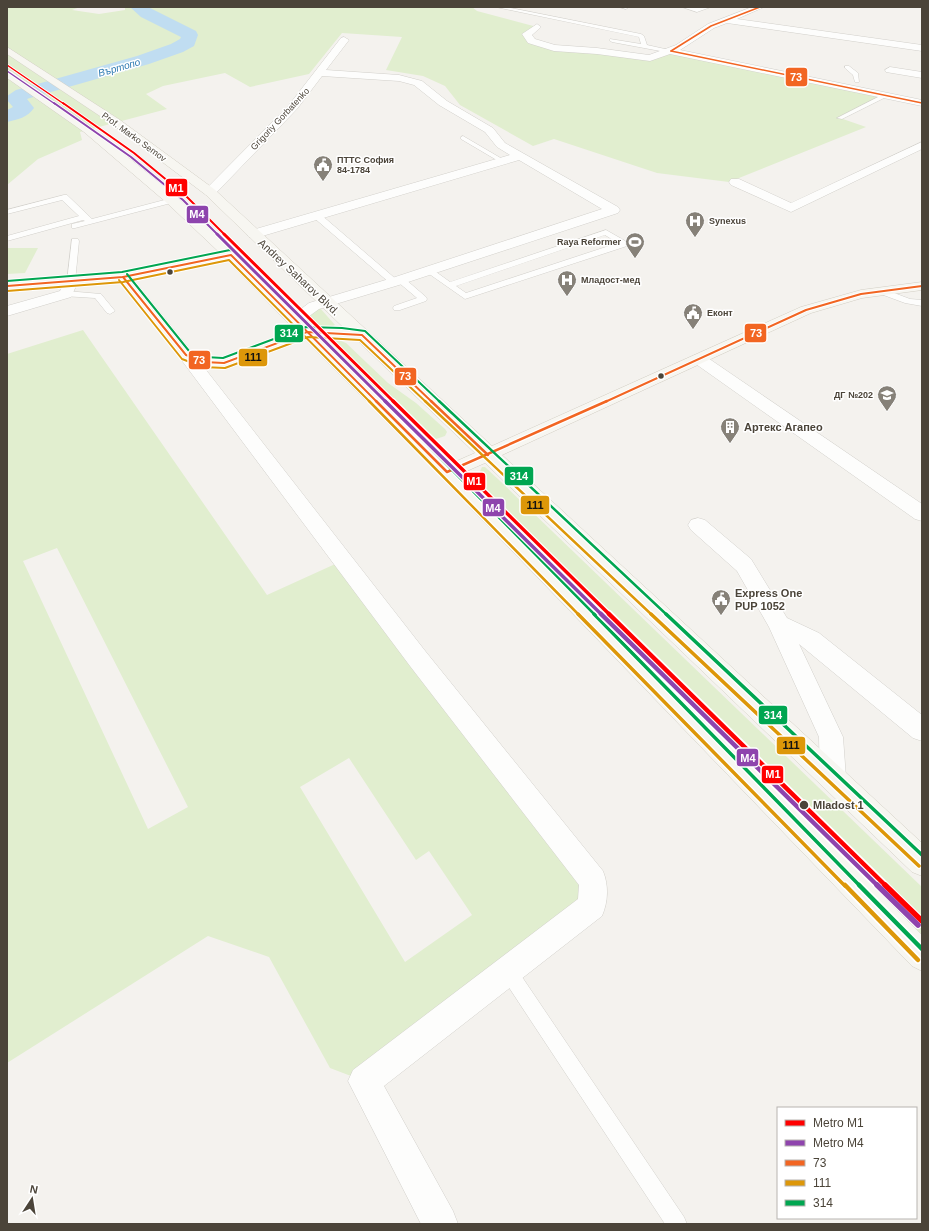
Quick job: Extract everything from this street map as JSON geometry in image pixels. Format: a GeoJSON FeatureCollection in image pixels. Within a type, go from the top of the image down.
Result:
{"type":"FeatureCollection","features":[{"type":"Feature","properties":{"kind":"main road","name":"Prof. Marko Semov"},"geometry":{"type":"LineString","coordinates":[[7,50],[116,122],[210,192],[254,234]]}},
{"type":"Feature","properties":{"kind":"main road","name":"Prof. Marko Semov"},"geometry":{"type":"LineString","coordinates":[[7,73],[88,130],[172,200],[231,254]]}},
{"type":"Feature","properties":{"kind":"main road","name":"Andrey Saharov Blvd."},"geometry":{"type":"LineString","coordinates":[[254,234],[922,862]]}},
{"type":"Feature","properties":{"kind":"main road"},"geometry":{"type":"LineString","coordinates":[[7,286],[68,288],[231,254],[300,331],[448,472],[922,956]]}},
{"type":"Feature","properties":{"kind":"main road"},"geometry":{"type":"LineString","coordinates":[[123,277],[186,354],[204,362],[224,363],[300,331],[362,335]]}},
{"type":"Feature","properties":{"kind":"main road"},"geometry":{"type":"LineString","coordinates":[[448,472],[806,310],[861,294],[922,286]]}},
{"type":"Feature","properties":{"kind":"street"},"geometry":{"type":"LineString","coordinates":[[538,27],[527,34],[531,41],[554,48],[597,51],[650,58],[680,47],[711,26],[760,7]]}},
{"type":"Feature","properties":{"kind":"street"},"geometry":{"type":"LineString","coordinates":[[743,14],[786,29]]}},
{"type":"Feature","properties":{"kind":"street"},"geometry":{"type":"LineString","coordinates":[[725,20],[922,48]]}},
{"type":"Feature","properties":{"kind":"street","name":"Grigoriy Gorbatenko"},"geometry":{"type":"LineString","coordinates":[[210,192],[292,107],[320,74],[344,40]]}},
{"type":"Feature","properties":{"kind":"street"},"geometry":{"type":"LineString","coordinates":[[671,50],[922,103]]}},
{"type":"Feature","properties":{"kind":"street"},"geometry":{"type":"LineString","coordinates":[[890,70],[922,74]]}},
{"type":"Feature","properties":{"kind":"street"},"geometry":{"type":"LineString","coordinates":[[300,331],[301,315],[306,311],[613,210],[501,145],[489,130],[443,103],[418,83],[391,77],[352,74],[320,74]]}},
{"type":"Feature","properties":{"kind":"street"},"geometry":{"type":"LineString","coordinates":[[734,182],[791,208],[922,145]]}},
{"type":"Feature","properties":{"kind":"street"},"geometry":{"type":"LineString","coordinates":[[254,234],[520,156]]}},
{"type":"Feature","properties":{"kind":"street"},"geometry":{"type":"LineString","coordinates":[[7,311],[68,288]]}},
{"type":"Feature","properties":{"kind":"street"},"geometry":{"type":"LineString","coordinates":[[186,354],[418,660],[593,881],[592,906],[364,1081],[440,1224]]}},
{"type":"Feature","properties":{"kind":"street"},"geometry":{"type":"LineString","coordinates":[[699,359],[922,514]]}},
{"type":"Feature","properties":{"kind":"street"},"geometry":{"type":"LineString","coordinates":[[698,525],[744,565],[779,624],[831,737],[833,778]]}},
{"type":"Feature","properties":{"kind":"street"},"geometry":{"type":"LineString","coordinates":[[779,624],[811,639],[922,730]]}},
{"type":"Feature","properties":{"kind":"lane"},"geometry":{"type":"LineString","coordinates":[[499,7],[641,36],[645,46]]}},
{"type":"Feature","properties":{"kind":"lane"},"geometry":{"type":"LineString","coordinates":[[685,7],[697,10],[708,7]]}},
{"type":"Feature","properties":{"kind":"lane"},"geometry":{"type":"LineString","coordinates":[[612,40],[671,50]]}},
{"type":"Feature","properties":{"kind":"lane"},"geometry":{"type":"LineString","coordinates":[[847,67],[856,74],[857,81]]}},
{"type":"Feature","properties":{"kind":"lane"},"geometry":{"type":"LineString","coordinates":[[840,118],[884,96]]}},
{"type":"Feature","properties":{"kind":"lane"},"geometry":{"type":"LineString","coordinates":[[463,138],[502,161]]}},
{"type":"Feature","properties":{"kind":"lane"},"geometry":{"type":"LineString","coordinates":[[7,212],[64,197],[88,219]]}},
{"type":"Feature","properties":{"kind":"lane"},"geometry":{"type":"LineString","coordinates":[[7,239],[172,200]]}},
{"type":"Feature","properties":{"kind":"lane"},"geometry":{"type":"LineString","coordinates":[[316,216],[423,299],[397,308]]}},
{"type":"Feature","properties":{"kind":"lane"},"geometry":{"type":"LineString","coordinates":[[75,226],[88,219]]}},
{"type":"Feature","properties":{"kind":"lane"},"geometry":{"type":"LineString","coordinates":[[429,271],[449,285],[465,296],[624,244],[606,232],[449,285]]}},
{"type":"Feature","properties":{"kind":"lane"},"geometry":{"type":"LineString","coordinates":[[75,242],[68,288],[98,296],[110,311]]}},
{"type":"Feature","properties":{"kind":"lane"},"geometry":{"type":"LineString","coordinates":[[881,291],[908,301],[922,303]]}},
{"type":"Feature","properties":{"kind":"lane"},"geometry":{"type":"LineString","coordinates":[[508,971],[677,1224]]}},
{"type":"Feature","properties":{"kind":"green space"},"geometry":{"type":"Polygon","coordinates":[[[7,7],[80,7],[72,10],[99,14],[125,10],[125,7],[472,7],[477,11],[537,27],[527,34],[540,45],[650,58],[671,51],[884,96],[840,118],[866,127],[729,182],[657,173],[554,139],[533,146],[460,105],[445,86],[423,76],[386,70],[402,37],[342,33],[309,74],[250,87],[225,73],[163,86],[146,94],[167,109],[80,132],[82,140],[38,159],[7,185],[7,7]]]}},
{"type":"Feature","properties":{"kind":"green space"},"geometry":{"type":"Polygon","coordinates":[[[7,248],[38,248],[25,273],[7,274],[7,248]]]}},
{"type":"Feature","properties":{"kind":"green space"},"geometry":{"type":"Polygon","coordinates":[[[320,308],[335,325],[331,327],[306,326],[305,320],[311,312],[320,308]]]}},
{"type":"Feature","properties":{"kind":"green space"},"geometry":{"type":"Polygon","coordinates":[[[83,330],[267,595],[344,560],[593,881],[592,906],[364,1081],[330,1068],[269,957],[208,936],[7,1063],[7,354],[83,330]],[[57,548],[23,561],[148,829],[188,807],[57,548]],[[349,758],[300,787],[405,962],[472,915],[429,851],[416,860],[349,758]]]}},
{"type":"Feature","properties":{"kind":"green space"},"geometry":{"type":"Polygon","coordinates":[[[320,337],[331,337],[346,343],[388,383],[416,403],[445,429],[447,432],[445,436],[436,439],[429,436],[320,337]]]}},
{"type":"Feature","properties":{"kind":"green space"},"geometry":{"type":"Polygon","coordinates":[[[482,467],[485,467],[499,480],[922,887],[922,939],[484,498],[479,482],[479,475],[482,467]]]}},
{"type":"Feature","properties":{"kind":"waterway","name":"Въртопо"},"geometry":{"type":"LineString","coordinates":[[7,116],[16,114],[24,108],[15,98],[23,94],[143,60],[177,48],[188,42],[190,35],[147,14],[138,7]]}},
{"type":"Feature","properties":{"kind":"metro line","name":"M1"},"geometry":{"type":"LineString","coordinates":[[7,65],[99,127],[134,153],[186,196],[301,311],[922,921]]}},
{"type":"Feature","properties":{"kind":"metro line","name":"M4"},"geometry":{"type":"LineString","coordinates":[[7,71],[96,131],[131,157],[183,200],[297,315],[918,925]]}},
{"type":"Feature","properties":{"kind":"transit line","name":"73"},"geometry":{"type":"LineString","coordinates":[[671,51],[711,26],[760,7]]}},
{"type":"Feature","properties":{"kind":"transit line","name":"73"},"geometry":{"type":"LineString","coordinates":[[671,51],[922,103]]}},
{"type":"Feature","properties":{"kind":"transit line","name":"314"},"geometry":{"type":"LineString","coordinates":[[7,281],[122,272],[230,250],[234,251],[451,468],[922,949]]}},
{"type":"Feature","properties":{"kind":"transit line","name":"73"},"geometry":{"type":"LineString","coordinates":[[7,286],[123,277],[231,255],[447,472],[522,440],[806,310],[861,294],[922,286]]}},
{"type":"Feature","properties":{"kind":"transit line","name":"111"},"geometry":{"type":"LineString","coordinates":[[7,291],[123,282],[229,260],[918,960]]}},
{"type":"Feature","properties":{"kind":"transit line","name":"314"},"geometry":{"type":"LineString","coordinates":[[127,274],[189,351],[205,357],[223,358],[306,327],[342,328],[365,331],[922,855]]}},
{"type":"Feature","properties":{"kind":"transit line","name":"73"},"geometry":{"type":"LineString","coordinates":[[123,277],[186,355],[204,362],[224,363],[307,332],[362,335],[488,455]]}},
{"type":"Feature","properties":{"kind":"transit line","name":"111"},"geometry":{"type":"LineString","coordinates":[[119,280],[182,359],[203,367],[225,368],[308,337],[360,340],[919,866]]}},
{"type":"Feature","properties":{"kind":"place","name":"ПТТС София 84-1784"},"geometry":{"type":"Point","coordinates":[323,182]}},
{"type":"Feature","properties":{"kind":"place","name":"Synexus"},"geometry":{"type":"Point","coordinates":[695,238]}},
{"type":"Feature","properties":{"kind":"place","name":"Raya Reformer"},"geometry":{"type":"Point","coordinates":[635,259]}},
{"type":"Feature","properties":{"kind":"place","name":"Младост-мед"},"geometry":{"type":"Point","coordinates":[567,297]}},
{"type":"Feature","properties":{"kind":"place","name":"Еконт"},"geometry":{"type":"Point","coordinates":[693,330]}},
{"type":"Feature","properties":{"kind":"place","name":"ДГ №202"},"geometry":{"type":"Point","coordinates":[887,412]}},
{"type":"Feature","properties":{"kind":"place","name":"Артекс Агапео"},"geometry":{"type":"Point","coordinates":[730,444]}},
{"type":"Feature","properties":{"kind":"place","name":"Express One PUP 1052"},"geometry":{"type":"Point","coordinates":[721,616]}},
{"type":"Feature","properties":{"kind":"place","name":"Mladost 1"},"geometry":{"type":"Point","coordinates":[804,805]}}]}
